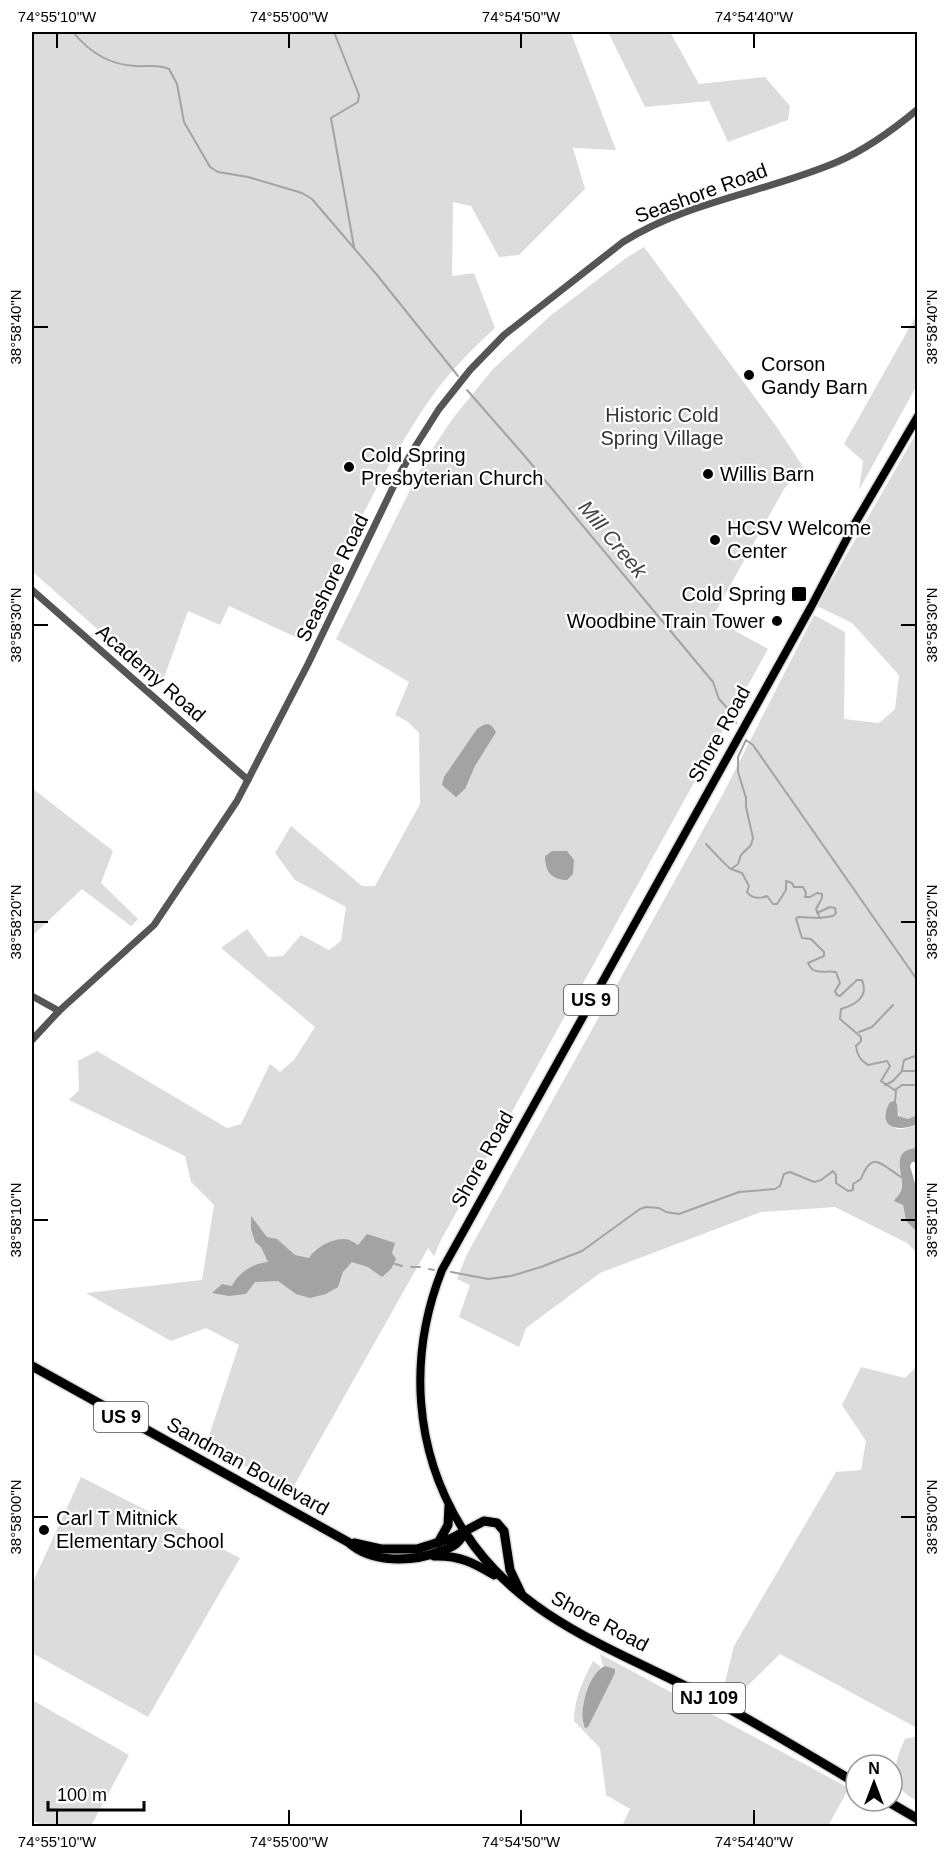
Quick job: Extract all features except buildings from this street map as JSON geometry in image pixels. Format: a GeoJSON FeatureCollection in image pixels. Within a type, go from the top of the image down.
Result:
{"type":"FeatureCollection","features":[{"type":"Feature","properties":{"kind":"highway","name":"Sandman Boulevard"},"geometry":{"type":"LineString","coordinates":[[33,1368],[348,1542],[356,1549],[385,1557],[404,1559],[420,1557],[454,1545],[462,1539],[464,1530]]}},
{"type":"Feature","properties":{"kind":"highway"},"geometry":{"type":"LineString","coordinates":[[438,1543],[448,1526],[449,1506]]}},
{"type":"Feature","properties":{"kind":"highway"},"geometry":{"type":"LineString","coordinates":[[464,1530],[484,1521],[494,1522],[502,1527],[510,1570],[523,1598]]}},
{"type":"Feature","properties":{"kind":"highway","name":"Sandman Boulevard"},"geometry":{"type":"LineString","coordinates":[[348,1542],[381,1549],[417,1549],[438,1543],[464,1530]]}},
{"type":"Feature","properties":{"kind":"highway","name":"Shore Road"},"geometry":{"type":"LineString","coordinates":[[464,1530],[483,1558],[502,1579],[523,1598],[557,1621],[709,1697],[844,1776]]}},
{"type":"Feature","properties":{"kind":"highway"},"geometry":{"type":"LineString","coordinates":[[420,1557],[460,1558],[502,1579]]}},
{"type":"Feature","properties":{"kind":"highway"},"geometry":{"type":"LineString","coordinates":[[904,1811],[918,1819]]}},
{"type":"Feature","properties":{"kind":"main road","name":"Shore Road"},"geometry":{"type":"LineString","coordinates":[[464,1530],[449,1506],[428,1450],[421,1412],[420,1364],[425,1325],[442,1270],[806,616],[854,525],[918,416]]}},
{"type":"Feature","properties":{"kind":"street","name":"Seashore Road"},"geometry":{"type":"LineString","coordinates":[[32,1040],[59,1011],[154,925],[164,912],[237,801],[308,664],[413,450],[441,406],[486,352],[523,319],[639,232],[671,217],[834,163],[872,144],[918,109]]}},
{"type":"Feature","properties":{"kind":"street","name":"Academy Road"},"geometry":{"type":"LineString","coordinates":[[32,590],[248,780]]}},
{"type":"Feature","properties":{"kind":"street"},"geometry":{"type":"LineString","coordinates":[[32,996],[59,1011]]}},
{"type":"Feature","properties":{"kind":"green space"},"geometry":{"type":"Polygon","coordinates":[[[32,32],[572,32],[616,150],[573,148],[585,189],[519,255],[499,257],[471,206],[453,202],[452,276],[474,273],[495,328],[443,382],[410,430],[360,519],[302,640],[229,606],[220,625],[188,611],[161,686],[32,571],[32,32]]]}},
{"type":"Feature","properties":{"kind":"green space"},"geometry":{"type":"Polygon","coordinates":[[[608,32],[670,32],[699,84],[765,77],[790,106],[788,120],[728,142],[709,101],[645,107],[608,32]]]}},
{"type":"Feature","properties":{"kind":"green space","name":"Historic Cold Spring Village"},"geometry":{"type":"Polygon","coordinates":[[[644,247],[776,426],[804,468],[784,489],[712,618],[768,649],[434,1256],[428,1248],[291,1491],[206,1445],[239,1345],[206,1328],[171,1341],[86,1293],[202,1280],[214,1205],[191,1182],[185,1156],[69,1100],[79,1090],[78,1061],[97,1051],[227,1128],[241,1124],[270,1064],[280,1072],[294,1060],[315,1027],[221,948],[247,929],[268,957],[283,956],[301,935],[329,950],[341,941],[346,907],[295,880],[275,853],[291,826],[362,886],[375,886],[420,804],[419,733],[407,721],[395,715],[409,682],[336,639],[425,460],[453,418],[493,369],[550,316],[644,247]]]}},
{"type":"Feature","properties":{"kind":"green space"},"geometry":{"type":"Polygon","coordinates":[[[917,314],[917,385],[859,490],[863,461],[844,444],[917,314]]]}},
{"type":"Feature","properties":{"kind":"green space"},"geometry":{"type":"Polygon","coordinates":[[[917,432],[918,1115],[908,1119],[900,1118],[894,1101],[890,1102],[885,1115],[894,1128],[902,1129],[917,1124],[917,1148],[903,1153],[900,1162],[902,1191],[896,1197],[903,1206],[906,1221],[917,1232],[917,1253],[907,1243],[835,1207],[761,1212],[600,1273],[526,1328],[519,1347],[459,1317],[470,1285],[457,1279],[467,1254],[723,794],[814,615],[845,632],[844,719],[879,723],[895,709],[899,675],[852,623],[817,606],[917,432]]]}},
{"type":"Feature","properties":{"kind":"green space"},"geometry":{"type":"Polygon","coordinates":[[[32,788],[113,851],[101,883],[138,919],[131,926],[82,889],[32,936],[32,788]]]}},
{"type":"Feature","properties":{"kind":"green space"},"geometry":{"type":"Polygon","coordinates":[[[917,1366],[917,1728],[780,1654],[737,1696],[725,1696],[719,1691],[724,1686],[734,1646],[836,1472],[861,1470],[866,1441],[842,1405],[861,1367],[905,1378],[917,1366]]]}},
{"type":"Feature","properties":{"kind":"green space"},"geometry":{"type":"Polygon","coordinates":[[[81,1477],[240,1558],[148,1717],[32,1653],[32,1584],[81,1477]]]}},
{"type":"Feature","properties":{"kind":"green space"},"geometry":{"type":"Polygon","coordinates":[[[600,1654],[844,1785],[844,1797],[828,1826],[622,1826],[630,1809],[606,1795],[600,1748],[574,1721],[577,1697],[593,1661],[601,1667],[586,1695],[583,1726],[615,1669],[603,1666],[600,1654]]]}},
{"type":"Feature","properties":{"kind":"green space"},"geometry":{"type":"Polygon","coordinates":[[[32,1700],[129,1755],[91,1826],[44,1826],[32,1821],[32,1700]]]}},
{"type":"Feature","properties":{"kind":"green space"},"geometry":{"type":"Polygon","coordinates":[[[917,1737],[917,1801],[904,1792],[904,1753],[900,1753],[905,1739],[917,1737]]]}},
{"type":"Feature","properties":{"kind":"shaded area"},"geometry":{"type":"Polygon","coordinates":[[[488,724],[496,732],[475,766],[465,789],[456,797],[442,785],[444,777],[477,729],[488,724]]]}},
{"type":"Feature","properties":{"kind":"shaded area"},"geometry":{"type":"Polygon","coordinates":[[[552,851],[567,851],[574,860],[573,874],[567,880],[561,880],[550,874],[545,856],[552,851]]]}},
{"type":"Feature","properties":{"kind":"shaded area"},"geometry":{"type":"Polygon","coordinates":[[[894,1101],[897,1104],[898,1116],[908,1119],[917,1115],[917,1124],[896,1128],[887,1122],[886,1110],[890,1102],[894,1101]]]}},
{"type":"Feature","properties":{"kind":"shaded area"},"geometry":{"type":"Polygon","coordinates":[[[917,1148],[917,1162],[912,1162],[910,1166],[917,1190],[917,1232],[906,1221],[903,1205],[894,1201],[902,1188],[901,1157],[903,1153],[917,1148]]]}},
{"type":"Feature","properties":{"kind":"shaded area"},"geometry":{"type":"Polygon","coordinates":[[[251,1216],[267,1237],[277,1239],[295,1255],[309,1258],[320,1247],[339,1239],[358,1245],[367,1234],[395,1243],[392,1253],[396,1259],[391,1269],[382,1277],[368,1267],[352,1262],[343,1272],[338,1287],[326,1294],[310,1298],[296,1294],[278,1281],[255,1282],[246,1294],[229,1296],[212,1293],[222,1284],[232,1286],[242,1273],[268,1262],[261,1247],[255,1242],[251,1229],[251,1216]]]}},
{"type":"Feature","properties":{"kind":"shaded area"},"geometry":{"type":"Polygon","coordinates":[[[605,1666],[615,1669],[615,1673],[588,1727],[585,1728],[582,1713],[586,1694],[594,1676],[605,1666]]]}},
{"type":"Feature","properties":{"kind":"waterway"},"geometry":{"type":"LineString","coordinates":[[73,32],[86,46],[108,60],[126,65],[157,66],[169,69],[177,84],[184,122],[210,167],[218,172],[248,177],[302,193],[312,199],[458,376]]}},
{"type":"Feature","properties":{"kind":"waterway","name":"Mill Creek"},"geometry":{"type":"LineString","coordinates":[[334,32],[359,95],[358,102],[331,118],[354,247]]}},
{"type":"Feature","properties":{"kind":"waterway","name":"Mill Creek"},"geometry":{"type":"LineString","coordinates":[[467,390],[713,682],[719,699],[729,710]]}},
{"type":"Feature","properties":{"kind":"waterway","name":"Mill Creek"},"geometry":{"type":"LineString","coordinates":[[734,718],[736,723]]}},
{"type":"Feature","properties":{"kind":"waterway","name":"Mill Creek"},"geometry":{"type":"LineString","coordinates":[[895,1102],[896,1091],[881,1081],[890,1066],[887,1061],[868,1065],[863,1061],[858,1055],[856,1046],[861,1041],[861,1037],[840,1019],[841,1009],[856,1003],[862,996],[864,991],[862,980],[857,980],[840,996],[835,991],[840,983],[836,972],[816,971],[808,963],[824,956],[824,952],[811,939],[802,938],[796,919],[798,917],[820,918],[816,909],[822,894],[817,893],[805,897],[803,887],[794,887],[792,883],[786,881],[786,890],[777,904],[773,904],[767,896],[761,898],[751,896],[747,892],[749,886],[742,873],[731,869],[738,864],[741,855],[751,845],[753,838],[746,798],[738,772],[738,757],[746,740],[753,745],[918,981]]}},
{"type":"Feature","properties":{"kind":"waterway"},"geometry":{"type":"LineString","coordinates":[[706,844],[731,869]]}},
{"type":"Feature","properties":{"kind":"waterway","name":"Mill Creek"},"geometry":{"type":"LineString","coordinates":[[817,913],[830,907],[835,908],[836,913],[833,916],[820,918]]}},
{"type":"Feature","properties":{"kind":"waterway"},"geometry":{"type":"LineString","coordinates":[[859,1032],[872,1027],[893,1005]]}},
{"type":"Feature","properties":{"kind":"waterway"},"geometry":{"type":"LineString","coordinates":[[902,1070],[904,1060],[918,1055]]}},
{"type":"Feature","properties":{"kind":"waterway","name":"Mill Creek"},"geometry":{"type":"LineString","coordinates":[[885,1085],[893,1081],[902,1071],[918,1071]]}},
{"type":"Feature","properties":{"kind":"waterway","name":"Mill Creek"},"geometry":{"type":"LineString","coordinates":[[895,1090],[902,1085],[918,1085]]}},
{"type":"Feature","properties":{"kind":"waterway"},"geometry":{"type":"LineString","coordinates":[[451,1272],[488,1279],[511,1276],[582,1251],[640,1209],[659,1208],[666,1212],[679,1214],[739,1192],[775,1189],[780,1186],[784,1174],[790,1172],[814,1182],[833,1171],[836,1175],[836,1183],[848,1191],[853,1190],[853,1184],[861,1179],[865,1170],[873,1162],[882,1164],[901,1177]]}},
{"type":"Feature","properties":{"kind":"waterway"},"geometry":{"type":"LineString","coordinates":[[392,1263],[402,1266]]}},
{"type":"Feature","properties":{"kind":"waterway"},"geometry":{"type":"LineString","coordinates":[[411,1267],[420,1267]]}},
{"type":"Feature","properties":{"kind":"waterway"},"geometry":{"type":"LineString","coordinates":[[429,1269],[434,1270]]}},
{"type":"Feature","properties":{"kind":"place","name":"Corson Gandy Barn"},"geometry":{"type":"Point","coordinates":[749,375]}},
{"type":"Feature","properties":{"kind":"place","name":"Cold Spring Presbyterian Church"},"geometry":{"type":"Point","coordinates":[349,467]}},
{"type":"Feature","properties":{"kind":"place","name":"Willis Barn"},"geometry":{"type":"Point","coordinates":[708,474]}},
{"type":"Feature","properties":{"kind":"place","name":"HCSV Welcome Center"},"geometry":{"type":"Point","coordinates":[715,540]}},
{"type":"Feature","properties":{"kind":"place","name":"Cold Spring"},"geometry":{"type":"Point","coordinates":[799,594]}},
{"type":"Feature","properties":{"kind":"place","name":"Woodbine Train Tower"},"geometry":{"type":"Point","coordinates":[777,621]}},
{"type":"Feature","properties":{"kind":"place","name":"Carl T Mitnick Elementary School"},"geometry":{"type":"Point","coordinates":[44,1530]}}]}
